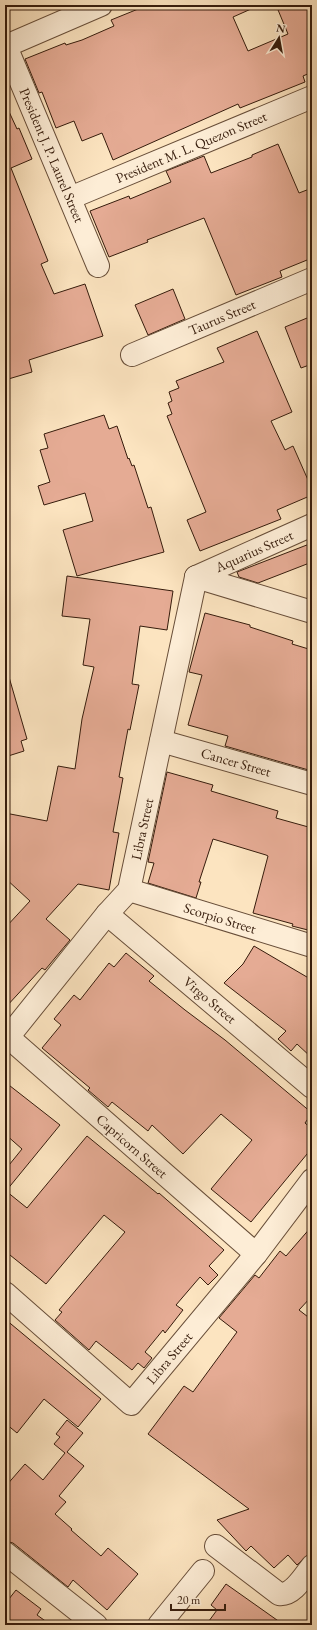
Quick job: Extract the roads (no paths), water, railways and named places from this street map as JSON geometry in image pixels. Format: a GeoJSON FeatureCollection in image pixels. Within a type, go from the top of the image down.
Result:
{"type":"FeatureCollection","features":[{"type":"Feature","properties":{"kind":"street"},"geometry":{"type":"LineString","coordinates":[[5,45],[101,5]]}},
{"type":"Feature","properties":{"kind":"street","name":"President J. P. Laurel Street"},"geometry":{"type":"LineString","coordinates":[[5,45],[98,266]]}},
{"type":"Feature","properties":{"kind":"street","name":"President M. L. Quezon Street"},"geometry":{"type":"LineString","coordinates":[[70,198],[312,97]]}},
{"type":"Feature","properties":{"kind":"street","name":"Taurus Street"},"geometry":{"type":"LineString","coordinates":[[132,355],[312,279]]}},
{"type":"Feature","properties":{"kind":"street","name":"Aquarius Street"},"geometry":{"type":"LineString","coordinates":[[196,577],[312,525]]}},
{"type":"Feature","properties":{"kind":"street"},"geometry":{"type":"LineString","coordinates":[[196,577],[312,612]]}},
{"type":"Feature","properties":{"kind":"street","name":"Libra Street"},"geometry":{"type":"LineString","coordinates":[[129,890],[196,577]]}},
{"type":"Feature","properties":{"kind":"street","name":"Cancer Street"},"geometry":{"type":"LineString","coordinates":[[161,741],[312,784]]}},
{"type":"Feature","properties":{"kind":"street"},"geometry":{"type":"LineString","coordinates":[[7,1039],[107,914],[129,890]]}},
{"type":"Feature","properties":{"kind":"street","name":"Scorpio Street"},"geometry":{"type":"LineString","coordinates":[[129,890],[312,946]]}},
{"type":"Feature","properties":{"kind":"street","name":"Virgo Street"},"geometry":{"type":"LineString","coordinates":[[107,914],[312,1087]]}},
{"type":"Feature","properties":{"kind":"street","name":"Capricorn Street"},"geometry":{"type":"LineString","coordinates":[[7,1039],[256,1254]]}},
{"type":"Feature","properties":{"kind":"street","name":"Libra Street"},"geometry":{"type":"LineString","coordinates":[[5,1293],[131,1404],[256,1254],[312,1180]]}},
{"type":"Feature","properties":{"kind":"street"},"geometry":{"type":"LineString","coordinates":[[216,1546],[279,1594],[284,1595],[290,1592],[312,1566]]}},
{"type":"Feature","properties":{"kind":"street"},"geometry":{"type":"LineString","coordinates":[[5,1553],[96,1625]]}},
{"type":"Feature","properties":{"kind":"street"},"geometry":{"type":"LineString","coordinates":[[159,1625],[203,1571]]}}]}
